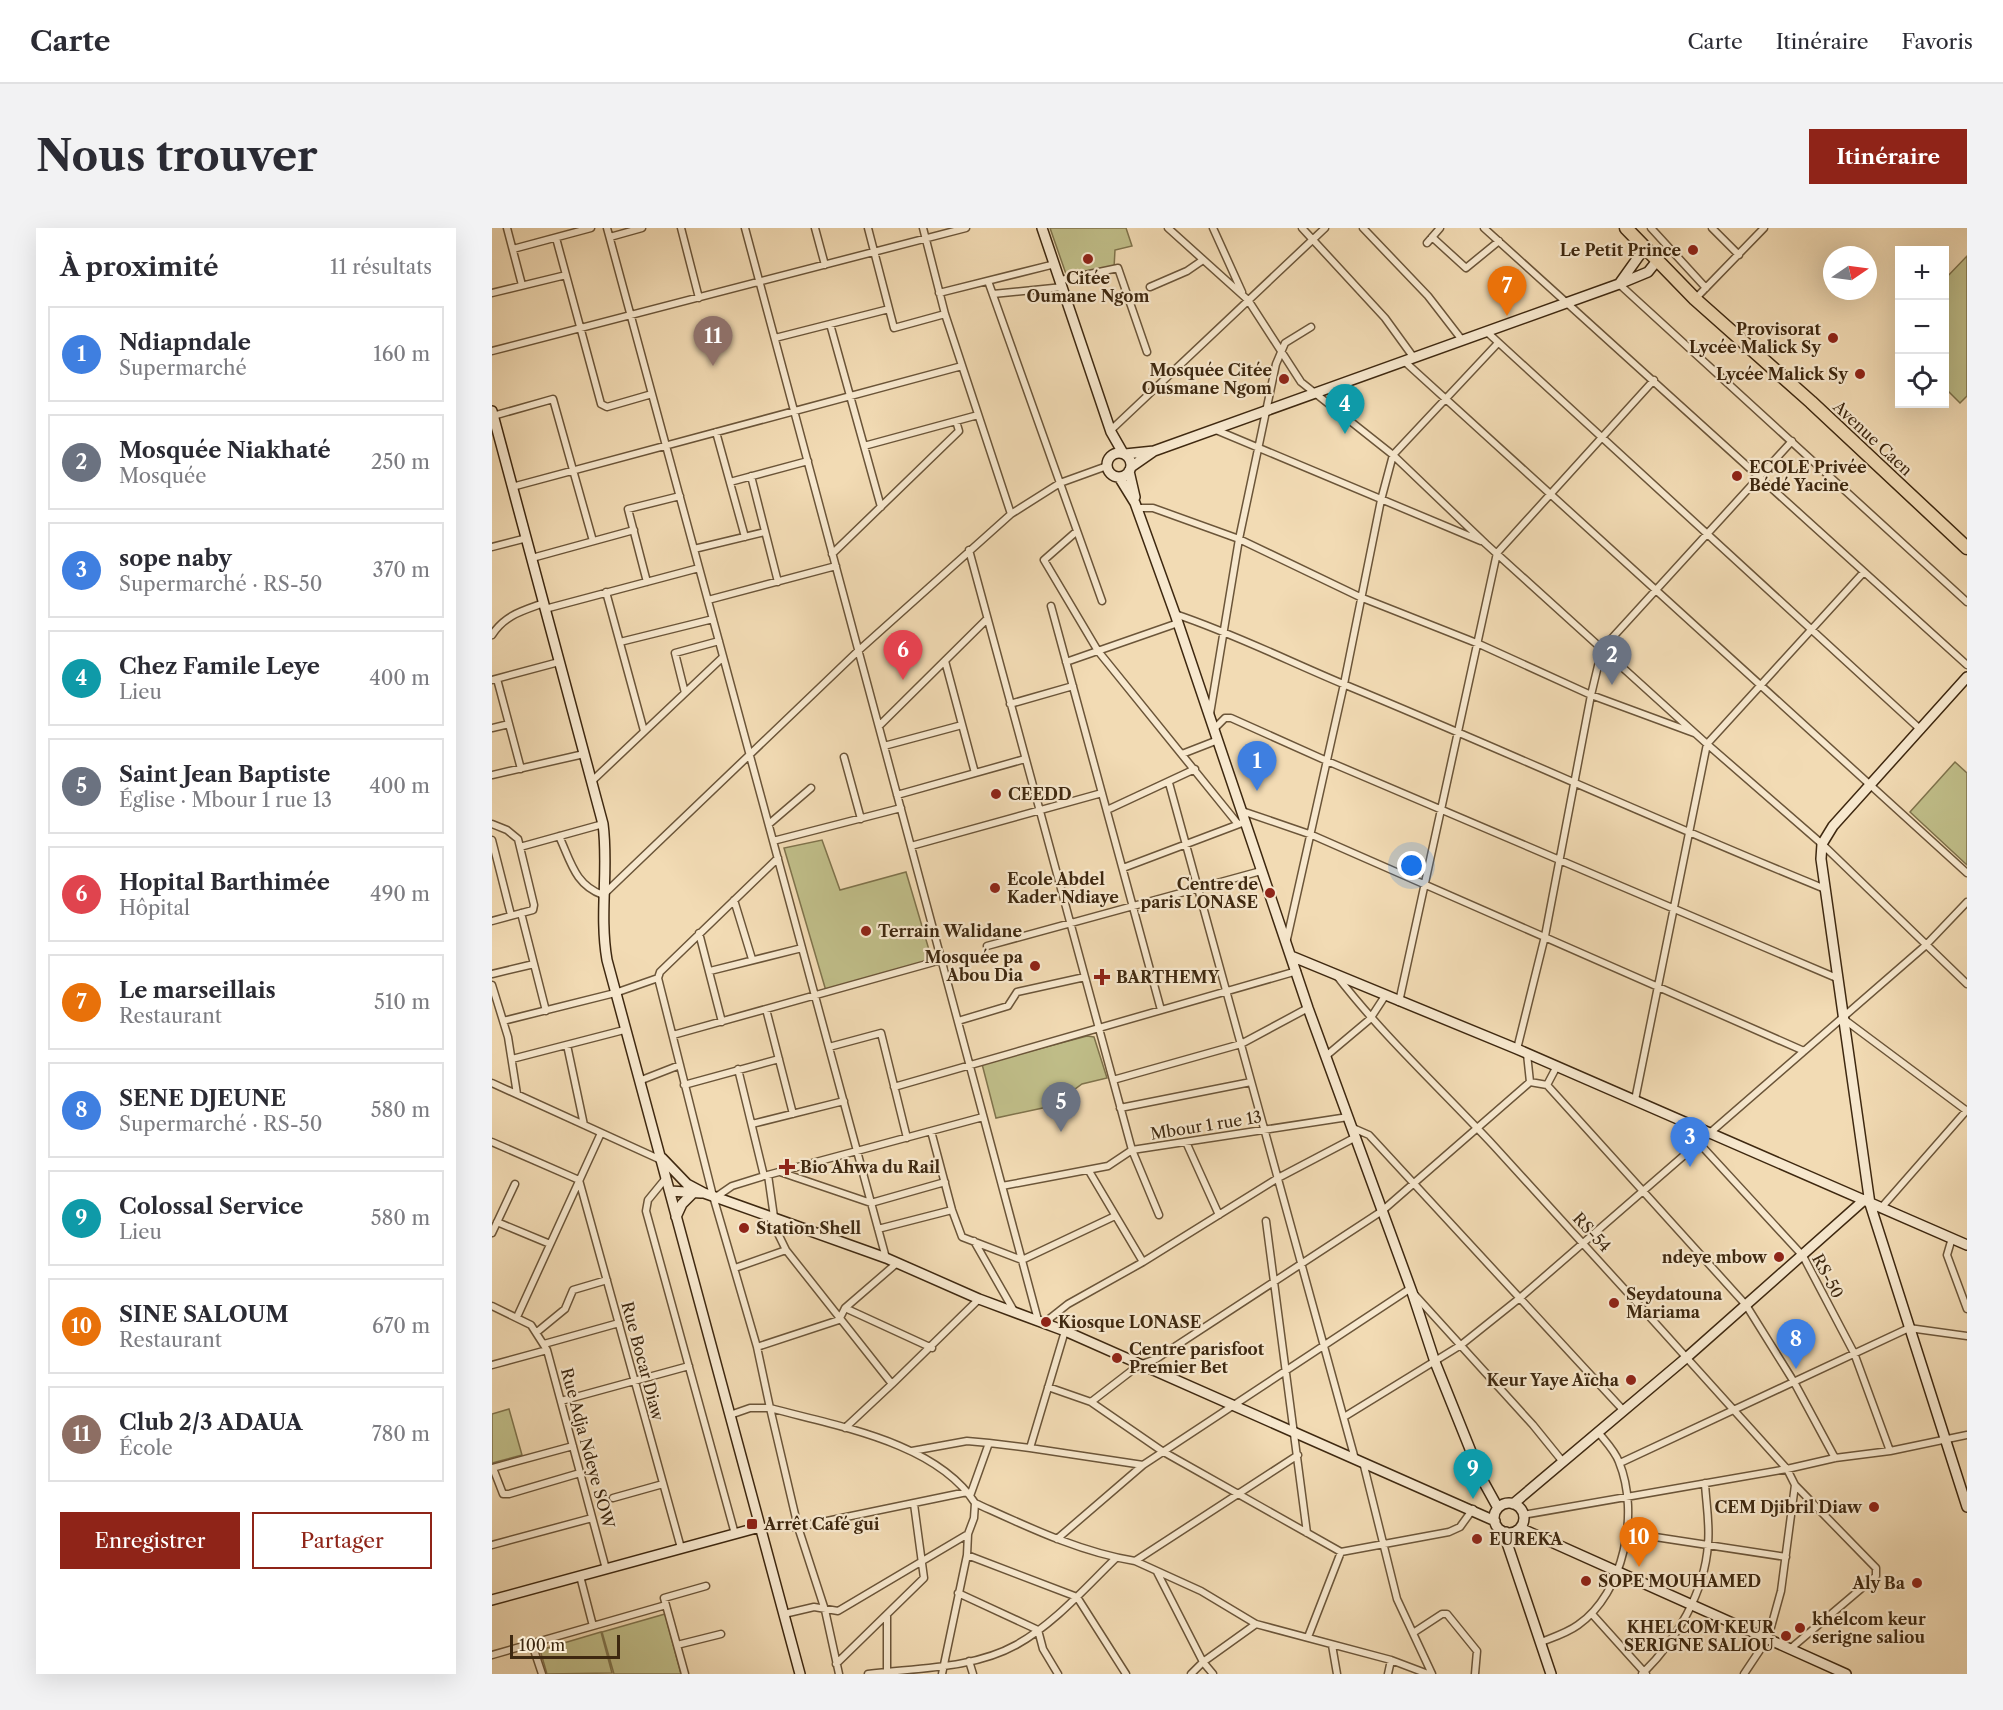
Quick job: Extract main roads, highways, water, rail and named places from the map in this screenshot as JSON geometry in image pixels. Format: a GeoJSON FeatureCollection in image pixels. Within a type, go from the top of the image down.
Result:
{"type":"FeatureCollection","features":[{"type":"Feature","properties":{"kind":"highway","name":"Avenue Caen"},"geometry":{"type":"LineString","coordinates":[[1626,228],[1656,262],[1695,299],[1811,402],[1967,548]]}},
{"type":"Feature","properties":{"kind":"place","name":"Le Petit Prince"},"geometry":{"type":"Point","coordinates":[1693,250]}},
{"type":"Feature","properties":{"kind":"place","name":"Citée Oumane Ngom"},"geometry":{"type":"Point","coordinates":[1088,259]}},
{"type":"Feature","properties":{"kind":"place","name":"Le marseillais"},"geometry":{"type":"Point","coordinates":[1507,316]}},
{"type":"Feature","properties":{"kind":"place","name":"Provisorat Lycée Malick Sy"},"geometry":{"type":"Point","coordinates":[1833,338]}},
{"type":"Feature","properties":{"kind":"place","name":"Club 2/3 ADAUA"},"geometry":{"type":"Point","coordinates":[713,366]}},
{"type":"Feature","properties":{"kind":"place","name":"Lycée Malick Sy"},"geometry":{"type":"Point","coordinates":[1860,374]}},
{"type":"Feature","properties":{"kind":"place","name":"Mosquée Citée Ousmane Ngom"},"geometry":{"type":"Point","coordinates":[1284,379]}},
{"type":"Feature","properties":{"kind":"place","name":"Chez Famile Leye"},"geometry":{"type":"Point","coordinates":[1345,434]}},
{"type":"Feature","properties":{"kind":"place","name":"ECOLE Privée Bédé Yacine"},"geometry":{"type":"Point","coordinates":[1737,476]}},
{"type":"Feature","properties":{"kind":"place","name":"Hopital Barthimée"},"geometry":{"type":"Point","coordinates":[903,680]}},
{"type":"Feature","properties":{"kind":"place","name":"Mosquée Niakhaté"},"geometry":{"type":"Point","coordinates":[1612,685]}},
{"type":"Feature","properties":{"kind":"place","name":"Ndiapndale"},"geometry":{"type":"Point","coordinates":[1257,791]}},
{"type":"Feature","properties":{"kind":"place","name":"CEEDD"},"geometry":{"type":"Point","coordinates":[996,794]}},
{"type":"Feature","properties":{"kind":"place","name":"Ecole Abdel Kader Ndiaye"},"geometry":{"type":"Point","coordinates":[995,888]}},
{"type":"Feature","properties":{"kind":"place","name":"Centre de paris LONASE"},"geometry":{"type":"Point","coordinates":[1270,893]}},
{"type":"Feature","properties":{"kind":"place","name":"Terrain Walidane"},"geometry":{"type":"Point","coordinates":[866,931]}},
{"type":"Feature","properties":{"kind":"place","name":"Mosquée pa Abou Dia"},"geometry":{"type":"Point","coordinates":[1035,966]}},
{"type":"Feature","properties":{"kind":"place","name":"BARTHEMY"},"geometry":{"type":"Point","coordinates":[1102,977]}},
{"type":"Feature","properties":{"kind":"place","name":"Saint Jean Baptiste"},"geometry":{"type":"Point","coordinates":[1061,1132]}},
{"type":"Feature","properties":{"kind":"place","name":"Bio Ahwa du Rail"},"geometry":{"type":"Point","coordinates":[787,1167]}},
{"type":"Feature","properties":{"kind":"place","name":"sope naby"},"geometry":{"type":"Point","coordinates":[1690,1167]}},
{"type":"Feature","properties":{"kind":"place","name":"Station Shell"},"geometry":{"type":"Point","coordinates":[744,1228]}},
{"type":"Feature","properties":{"kind":"place","name":"ndeye mbow"},"geometry":{"type":"Point","coordinates":[1779,1257]}},
{"type":"Feature","properties":{"kind":"place","name":"Seydatouna Mariama"},"geometry":{"type":"Point","coordinates":[1614,1303]}},
{"type":"Feature","properties":{"kind":"place","name":"Kiosque LONASE"},"geometry":{"type":"Point","coordinates":[1046,1322]}},
{"type":"Feature","properties":{"kind":"place","name":"Centre parisfoot Premier Bet"},"geometry":{"type":"Point","coordinates":[1117,1358]}},
{"type":"Feature","properties":{"kind":"place","name":"SENE DJEUNE"},"geometry":{"type":"Point","coordinates":[1796,1369]}},
{"type":"Feature","properties":{"kind":"place","name":"Keur Yaye Aïcha"},"geometry":{"type":"Point","coordinates":[1631,1380]}},
{"type":"Feature","properties":{"kind":"place","name":"Colossal Service"},"geometry":{"type":"Point","coordinates":[1473,1499]}},
{"type":"Feature","properties":{"kind":"place","name":"CEM Djibril Diaw"},"geometry":{"type":"Point","coordinates":[1874,1507]}},
{"type":"Feature","properties":{"kind":"place","name":"Arrêt Café gui"},"geometry":{"type":"Point","coordinates":[752,1524]}},
{"type":"Feature","properties":{"kind":"place","name":"EUREKA"},"geometry":{"type":"Point","coordinates":[1477,1539]}},
{"type":"Feature","properties":{"kind":"place","name":"SINE SALOUM"},"geometry":{"type":"Point","coordinates":[1639,1567]}},
{"type":"Feature","properties":{"kind":"place","name":"SOPE MOUHAMED"},"geometry":{"type":"Point","coordinates":[1586,1581]}},
{"type":"Feature","properties":{"kind":"place","name":"Aly Ba"},"geometry":{"type":"Point","coordinates":[1917,1583]}},
{"type":"Feature","properties":{"kind":"place","name":"khelcom keur serigne saliou"},"geometry":{"type":"Point","coordinates":[1800,1628]}},
{"type":"Feature","properties":{"kind":"place","name":"KHELCOM KEUR SERIGNE SALIOU"},"geometry":{"type":"Point","coordinates":[1786,1636]}}]}
